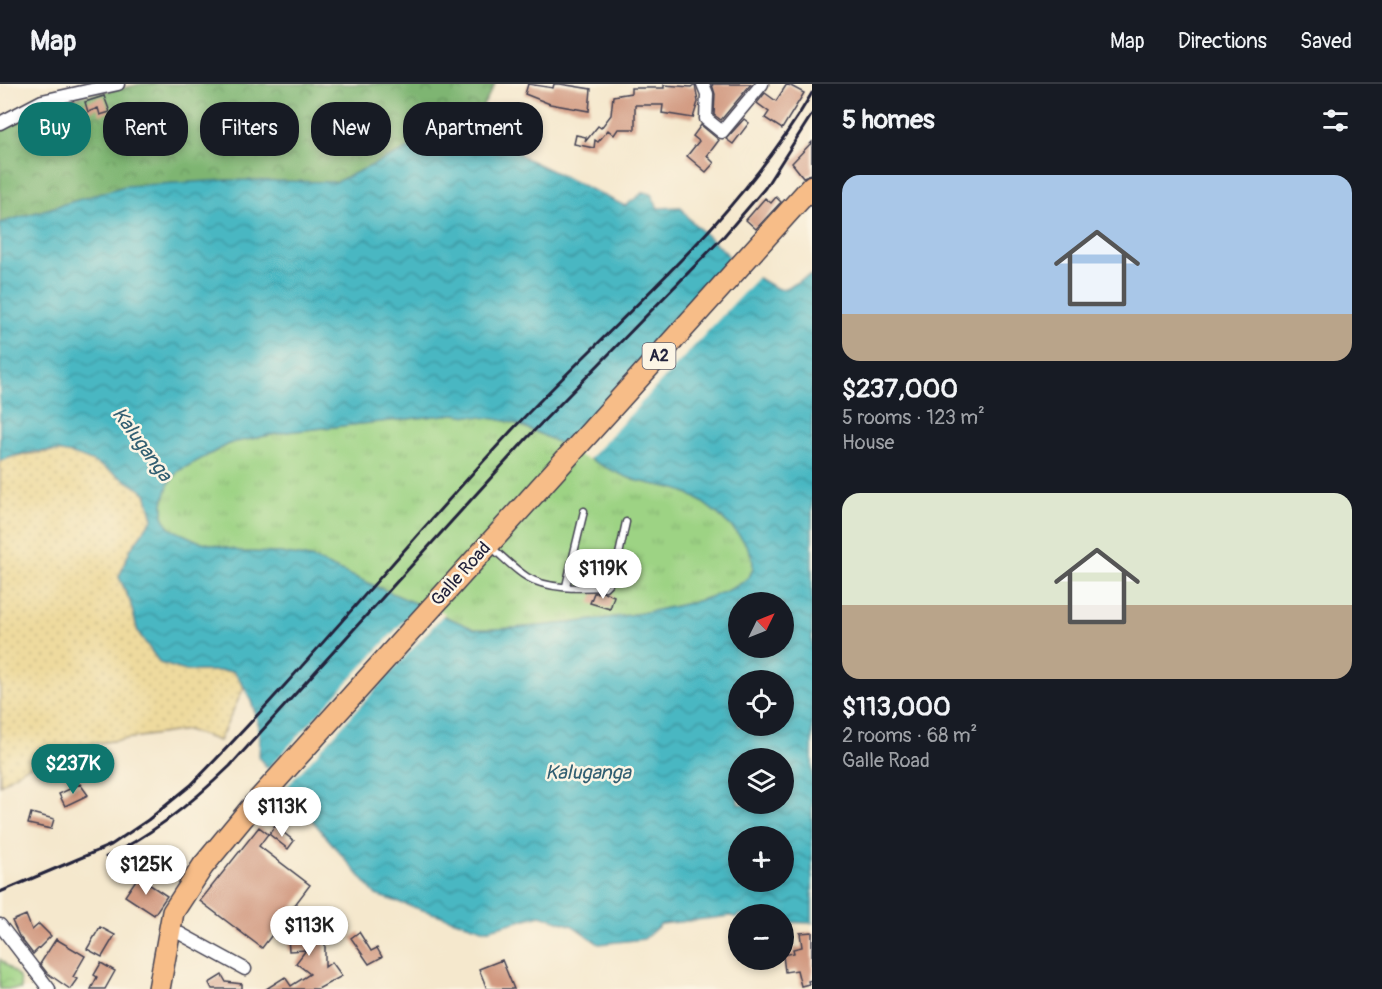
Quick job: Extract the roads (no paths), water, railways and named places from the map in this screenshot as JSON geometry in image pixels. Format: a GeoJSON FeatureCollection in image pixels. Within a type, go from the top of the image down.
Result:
{"type":"FeatureCollection","features":[{"type":"Feature","properties":{"kind":"highway","name":"Galle Road"},"geometry":{"type":"LineString","coordinates":[[159,989],[173,912],[187,887],[251,807],[812,186]]}},
{"type":"Feature","properties":{"kind":"street"},"geometry":{"type":"LineString","coordinates":[[2,119],[42,101],[118,84]]}},
{"type":"Feature","properties":{"kind":"street"},"geometry":{"type":"LineString","coordinates":[[703,84],[707,94],[706,119],[722,132],[762,84]]}},
{"type":"Feature","properties":{"kind":"street"},"geometry":{"type":"LineString","coordinates":[[0,925],[49,989]]}},
{"type":"Feature","properties":{"kind":"street"},"geometry":{"type":"LineString","coordinates":[[170,928],[245,969]]}},
{"type":"Feature","properties":{"kind":"lane"},"geometry":{"type":"LineString","coordinates":[[566,586],[584,512]]}},
{"type":"Feature","properties":{"kind":"lane"},"geometry":{"type":"LineString","coordinates":[[488,544],[527,578],[566,586],[605,587],[611,584],[626,522]]}},
{"type":"Feature","properties":{"kind":"water","name":"Kaluganga"},"geometry":{"type":"Polygon","coordinates":[[[403,151],[403,156],[523,156],[625,206],[644,192],[651,194],[658,208],[681,207],[690,220],[735,262],[777,288],[785,288],[812,275],[812,923],[794,922],[794,904],[728,904],[728,916],[661,924],[644,939],[599,944],[573,926],[541,915],[486,930],[376,895],[259,758],[260,746],[255,712],[246,690],[233,671],[186,671],[160,663],[138,632],[130,601],[119,577],[130,550],[153,518],[146,493],[94,462],[60,452],[42,451],[22,454],[0,461],[0,223],[125,186],[228,180],[336,182],[403,151]],[[454,414],[286,432],[231,443],[178,471],[168,485],[163,503],[163,516],[169,528],[198,541],[243,552],[280,553],[311,558],[474,629],[577,622],[670,607],[709,597],[738,585],[752,571],[753,560],[740,537],[705,504],[685,492],[632,479],[544,435],[513,423],[454,414]]]}},
{"type":"Feature","properties":{"kind":"railway"},"geometry":{"type":"LineString","coordinates":[[0,892],[111,845],[148,820],[191,785],[313,654],[511,431],[710,229],[781,141],[812,93]]}},
{"type":"Feature","properties":{"kind":"railway"},"geometry":{"type":"LineString","coordinates":[[106,857],[140,839],[172,817],[230,766],[527,438],[724,236],[765,188],[812,114]]}}]}
